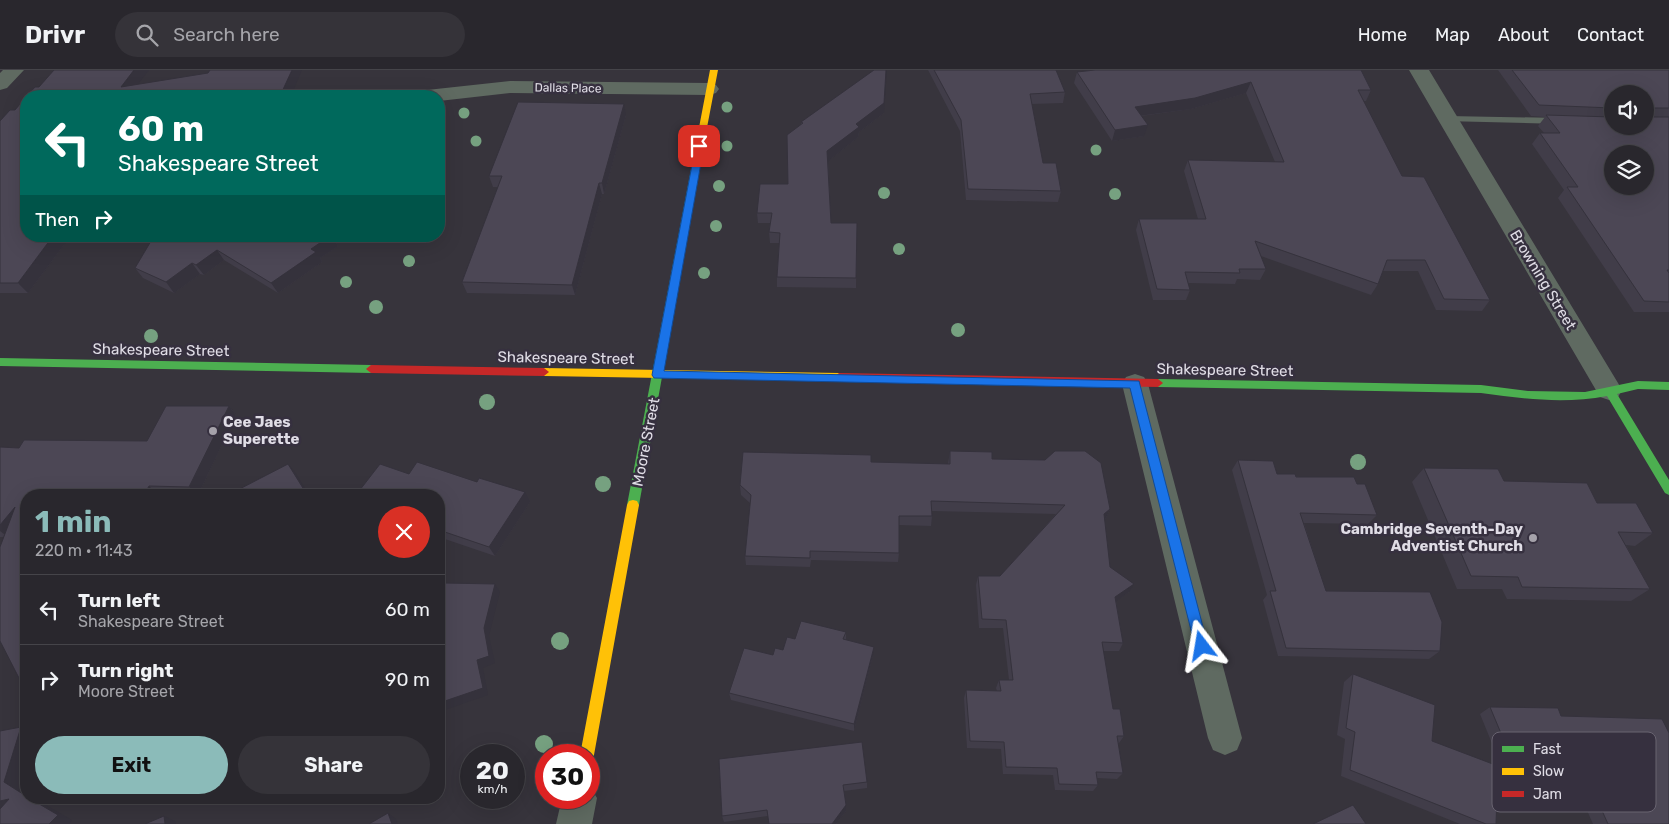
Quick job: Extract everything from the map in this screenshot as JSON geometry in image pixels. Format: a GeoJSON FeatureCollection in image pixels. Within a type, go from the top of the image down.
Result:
{"type":"FeatureCollection","features":[{"type":"Feature","properties":{"kind":"street"},"geometry":{"type":"LineString","coordinates":[[0,84],[14,70]]}},
{"type":"Feature","properties":{"kind":"street","name":"Moore Street"},"geometry":{"type":"LineString","coordinates":[[589,744],[714,70]]}},
{"type":"Feature","properties":{"kind":"street","name":"Browning Street"},"geometry":{"type":"LineString","coordinates":[[1419,70],[1669,490]]}},
{"type":"Feature","properties":{"kind":"street","name":"Dallas Place"},"geometry":{"type":"LineString","coordinates":[[445,94],[510,87],[709,89]]}},
{"type":"Feature","properties":{"kind":"street","name":"Shakespeare Street"},"geometry":{"type":"LineString","coordinates":[[0,362],[1481,389],[1528,395],[1576,396],[1585,396],[1638,385],[1669,386]]}},
{"type":"Feature","properties":{"kind":"street"},"geometry":{"type":"LineString","coordinates":[[1135,384],[1225,738]]}},
{"type":"Feature","properties":{"kind":"street"},"geometry":{"type":"LineString","coordinates":[[574,824],[577,809]]}},
{"type":"Feature","properties":{"kind":"lane"},"geometry":{"type":"LineString","coordinates":[[1448,118],[1574,122]]}},
{"type":"Feature","properties":{"kind":"building"},"geometry":{"type":"Polygon","coordinates":[[[54,70],[134,70],[121,87],[208,73],[210,70],[292,70],[283,90],[32,90],[35,87],[39,87],[54,70]]]}},
{"type":"Feature","properties":{"kind":"building"},"geometry":{"type":"Polygon","coordinates":[[[874,70],[886,70],[884,103],[856,124],[859,127],[827,151],[831,223],[857,223],[856,278],[777,277],[780,233],[769,232],[772,213],[757,213],[760,184],[788,184],[787,135],[803,123],[801,122],[874,70]]]}},
{"type":"Feature","properties":{"kind":"building"},"geometry":{"type":"Polygon","coordinates":[[[934,70],[1056,70],[1065,92],[1030,94],[1043,163],[1056,163],[1061,191],[968,189],[961,120],[934,70]]]}},
{"type":"Feature","properties":{"kind":"building"},"geometry":{"type":"Polygon","coordinates":[[[1095,70],[1361,70],[1371,90],[1358,90],[1402,176],[1424,177],[1490,300],[1444,299],[1425,260],[1387,260],[1378,284],[1255,241],[1266,269],[1239,269],[1240,273],[1185,272],[1190,290],[1157,289],[1139,219],[1206,219],[1188,160],[1284,162],[1251,82],[1195,98],[1135,107],[1148,125],[1115,130],[1077,72],[1095,70]]]}},
{"type":"Feature","properties":{"kind":"building"},"geometry":{"type":"Polygon","coordinates":[[[1512,70],[1669,70],[1669,108],[1654,108],[1654,85],[1604,85],[1604,108],[1539,105],[1512,70]]]}},
{"type":"Feature","properties":{"kind":"building"},"geometry":{"type":"Polygon","coordinates":[[[518,102],[624,104],[602,183],[599,183],[572,285],[462,282],[502,176],[489,176],[518,102]]]}},
{"type":"Feature","properties":{"kind":"building"},"geometry":{"type":"Polygon","coordinates":[[[20,104],[20,242],[49,242],[18,283],[0,283],[0,121],[10,110],[15,110],[20,104]]]}},
{"type":"Feature","properties":{"kind":"building"},"geometry":{"type":"Polygon","coordinates":[[[1546,115],[1604,117],[1604,135],[1654,135],[1654,117],[1669,117],[1669,270],[1667,270],[1669,273],[1669,302],[1644,301],[1567,187],[1578,187],[1540,133],[1560,133],[1546,115]]]}},
{"type":"Feature","properties":{"kind":"building"},"geometry":{"type":"Polygon","coordinates":[[[150,242],[321,242],[311,249],[316,252],[271,283],[217,250],[196,265],[192,263],[166,282],[135,268],[150,242]]]}},
{"type":"Feature","properties":{"kind":"building"},"geometry":{"type":"Polygon","coordinates":[[[166,406],[229,406],[189,487],[149,486],[147,489],[20,489],[20,680],[0,641],[0,547],[15,507],[0,525],[0,447],[19,448],[24,440],[147,441],[166,406]]]}},
{"type":"Feature","properties":{"kind":"building"},"geometry":{"type":"Polygon","coordinates":[[[950,451],[992,452],[992,459],[1045,460],[1055,451],[1085,451],[1101,463],[1110,509],[1104,514],[1110,567],[1134,584],[1115,597],[1123,643],[1102,642],[1113,709],[1120,709],[1124,736],[1117,736],[1123,773],[1096,772],[1098,785],[1059,784],[1057,768],[1006,767],[1004,742],[970,741],[966,690],[1001,691],[999,680],[1013,680],[1006,620],[982,619],[978,576],[1000,576],[1065,505],[931,501],[932,516],[899,516],[899,553],[810,551],[810,558],[745,556],[751,495],[740,485],[743,452],[871,455],[871,462],[950,464],[950,451]]]}},
{"type":"Feature","properties":{"kind":"building"},"geometry":{"type":"Polygon","coordinates":[[[1238,460],[1273,461],[1277,474],[1295,474],[1296,477],[1354,477],[1357,484],[1365,484],[1377,515],[1300,513],[1326,591],[1430,592],[1442,622],[1440,651],[1286,648],[1270,591],[1276,591],[1238,460]]]}},
{"type":"Feature","properties":{"kind":"building"},"geometry":{"type":"Polygon","coordinates":[[[417,462],[477,482],[479,478],[525,492],[489,547],[445,532],[445,489],[361,489],[380,464],[409,474],[417,462]]]}},
{"type":"Feature","properties":{"kind":"building"},"geometry":{"type":"Polygon","coordinates":[[[288,464],[304,489],[240,489],[288,464]]]}},
{"type":"Feature","properties":{"kind":"building","name":"Cambridge Seventh-Day Adventist Church"},"geometry":{"type":"Polygon","coordinates":[[[1424,468],[1498,469],[1504,481],[1587,483],[1597,503],[1636,503],[1653,533],[1618,532],[1650,589],[1522,587],[1518,577],[1471,576],[1424,468]]]}},
{"type":"Feature","properties":{"kind":"building"},"geometry":{"type":"Polygon","coordinates":[[[445,583],[495,584],[484,628],[489,656],[477,660],[483,688],[445,701],[445,583]]]}},
{"type":"Feature","properties":{"kind":"building"},"geometry":{"type":"Polygon","coordinates":[[[801,621],[846,632],[843,639],[874,647],[854,724],[729,693],[744,648],[773,655],[775,648],[783,650],[787,637],[795,639],[801,621]]]}},
{"type":"Feature","properties":{"kind":"building"},"geometry":{"type":"Polygon","coordinates":[[[1353,674],[1435,705],[1432,741],[1492,764],[1492,812],[1496,812],[1496,824],[1486,824],[1350,770],[1355,732],[1346,728],[1353,674]]]}},
{"type":"Feature","properties":{"kind":"building"},"geometry":{"type":"Polygon","coordinates":[[[1490,707],[1558,708],[1561,716],[1662,719],[1669,733],[1669,824],[1608,824],[1603,812],[1656,812],[1656,732],[1500,732],[1490,707]]]}},
{"type":"Feature","properties":{"kind":"building"},"geometry":{"type":"Polygon","coordinates":[[[20,727],[4,782],[20,792],[20,804],[39,804],[58,815],[49,824],[0,824],[0,809],[9,799],[0,801],[0,731],[20,727]]]}},
{"type":"Feature","properties":{"kind":"building"},"geometry":{"type":"Polygon","coordinates":[[[862,742],[867,782],[843,785],[846,805],[832,824],[769,824],[767,810],[722,816],[719,759],[862,742]]]}},
{"type":"Feature","properties":{"kind":"building"},"geometry":{"type":"Polygon","coordinates":[[[1353,805],[1366,824],[1313,824],[1353,805]]]}},
{"type":"Feature","properties":{"kind":"building"},"geometry":{"type":"Polygon","coordinates":[[[388,813],[392,824],[369,824],[388,813]]]}},
{"type":"Feature","properties":{"kind":"building"},"geometry":{"type":"Polygon","coordinates":[[[164,816],[165,824],[145,824],[164,816]]]}},
{"type":"Feature","properties":{"kind":"traffic: fast"},"geometry":{"type":"LineString","coordinates":[[633,505],[701,138]]}},
{"type":"Feature","properties":{"kind":"traffic: fast"},"geometry":{"type":"LineString","coordinates":[[0,362],[371,369]]}},
{"type":"Feature","properties":{"kind":"traffic: fast"},"geometry":{"type":"LineString","coordinates":[[1158,383],[1481,389],[1528,395],[1585,396],[1638,385],[1669,386]]}},
{"type":"Feature","properties":{"kind":"traffic: fast"},"geometry":{"type":"LineString","coordinates":[[1609,390],[1669,490]]}},
{"type":"Feature","properties":{"kind":"traffic: slow"},"geometry":{"type":"LineString","coordinates":[[701,138],[714,70]]}},
{"type":"Feature","properties":{"kind":"traffic: slow"},"geometry":{"type":"LineString","coordinates":[[544,372],[839,377]]}},
{"type":"Feature","properties":{"kind":"traffic: slow"},"geometry":{"type":"LineString","coordinates":[[589,744],[633,505]]}},
{"type":"Feature","properties":{"kind":"traffic: jam"},"geometry":{"type":"LineString","coordinates":[[371,369],[544,372]]}},
{"type":"Feature","properties":{"kind":"traffic: jam"},"geometry":{"type":"LineString","coordinates":[[839,377],[1158,383]]}},
{"type":"Feature","properties":{"kind":"place","name":"Cee Jaes Superette"},"geometry":{"type":"Point","coordinates":[213,431]}},
{"type":"Feature","properties":{"kind":"place","name":"Cambridge Seventh-Day Adventist Church"},"geometry":{"type":"Point","coordinates":[1533,538]}},
{"type":"Feature","properties":{"kind":"route"},"geometry":{"type":"LineString","coordinates":[[699,146],[658,375],[1135,384],[1202,646]]}}]}
